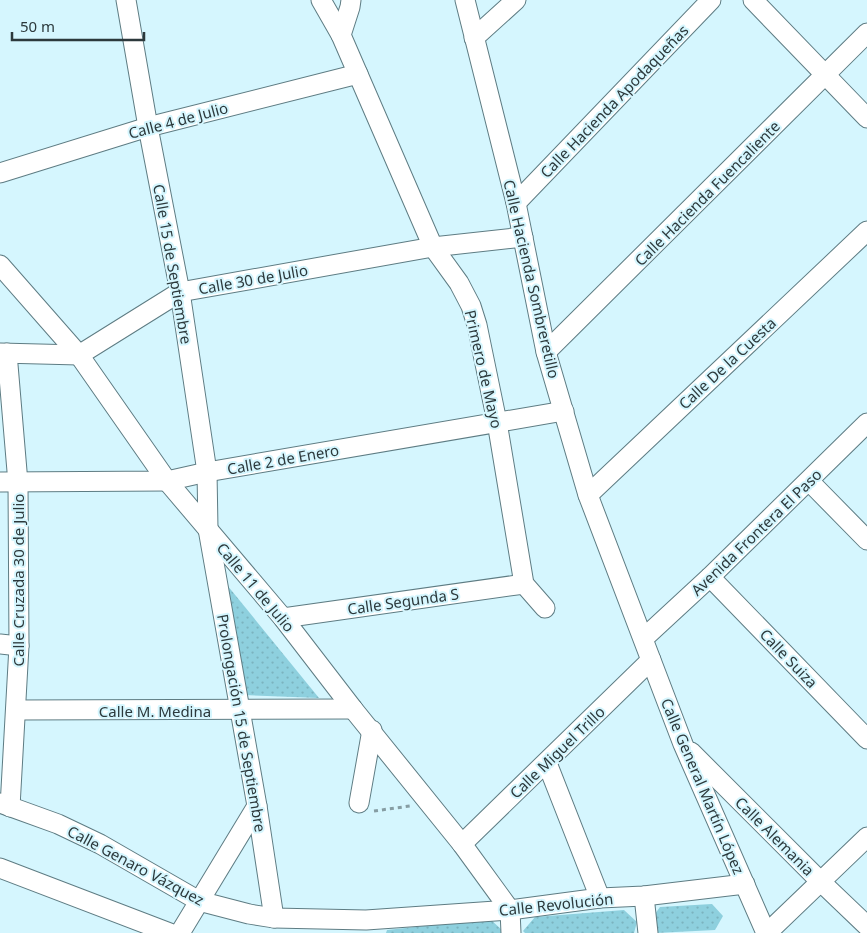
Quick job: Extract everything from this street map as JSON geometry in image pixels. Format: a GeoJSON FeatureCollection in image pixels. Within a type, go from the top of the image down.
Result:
{"type":"FeatureCollection","features":[{"type":"Feature","properties":{"kind":"street","name":"Calle 15 de Septiembre"},"geometry":{"type":"LineString","coordinates":[[126,0],[180,292],[207,472],[208,529]]}},
{"type":"Feature","properties":{"kind":"street","name":"Primero de Mayo"},"geometry":{"type":"LineString","coordinates":[[321,0],[341,34],[433,247],[459,283],[471,306],[477,325],[497,422],[524,584]]}},
{"type":"Feature","properties":{"kind":"street"},"geometry":{"type":"LineString","coordinates":[[341,34],[350,7],[350,0]]}},
{"type":"Feature","properties":{"kind":"street","name":"Calle Hacienda Sombreretillo"},"geometry":{"type":"LineString","coordinates":[[464,0],[516,203],[546,352],[588,495],[644,638]]}},
{"type":"Feature","properties":{"kind":"street"},"geometry":{"type":"LineString","coordinates":[[474,38],[516,0]]}},
{"type":"Feature","properties":{"kind":"street","name":"Calle Hacienda Apodaqueñas"},"geometry":{"type":"LineString","coordinates":[[516,203],[711,0]]}},
{"type":"Feature","properties":{"kind":"street"},"geometry":{"type":"LineString","coordinates":[[753,0],[867,118]]}},
{"type":"Feature","properties":{"kind":"street","name":"Calle Hacienda Fuencaliente"},"geometry":{"type":"LineString","coordinates":[[546,352],[826,75],[867,32]]}},
{"type":"Feature","properties":{"kind":"street","name":"Calle 4 de Julio"},"geometry":{"type":"LineString","coordinates":[[0,173],[148,127],[358,74]]}},
{"type":"Feature","properties":{"kind":"street","name":"Calle De la Cuesta"},"geometry":{"type":"LineString","coordinates":[[588,495],[867,231]]}},
{"type":"Feature","properties":{"kind":"street","name":"Calle 30 de Julio"},"geometry":{"type":"LineString","coordinates":[[79,355],[180,292],[433,247],[523,237]]}},
{"type":"Feature","properties":{"kind":"street","name":"Calle 11 de Julio"},"geometry":{"type":"LineString","coordinates":[[0,265],[79,355],[167,482],[283,618],[353,709],[431,804],[510,910]]}},
{"type":"Feature","properties":{"kind":"street"},"geometry":{"type":"LineString","coordinates":[[3,353],[79,355]]}},
{"type":"Feature","properties":{"kind":"street","name":"Calle Cruzada 30 de Julio"},"geometry":{"type":"LineString","coordinates":[[3,353],[19,646],[16,710],[5,805]]}},
{"type":"Feature","properties":{"kind":"street","name":"Calle 2 de Enero"},"geometry":{"type":"LineString","coordinates":[[9,483],[167,482],[207,472],[564,411]]}},
{"type":"Feature","properties":{"kind":"street","name":"Avenida Frontera El Paso"},"geometry":{"type":"LineString","coordinates":[[644,638],[710,577],[867,423]]}},
{"type":"Feature","properties":{"kind":"street"},"geometry":{"type":"LineString","coordinates":[[809,481],[867,540]]}},
{"type":"Feature","properties":{"kind":"street","name":"Prolongación 15 de Septiembre"},"geometry":{"type":"LineString","coordinates":[[208,529],[257,806],[274,918]]}},
{"type":"Feature","properties":{"kind":"street","name":"Calle Suiza"},"geometry":{"type":"LineString","coordinates":[[710,577],[867,739]]}},
{"type":"Feature","properties":{"kind":"street"},"geometry":{"type":"LineString","coordinates":[[524,584],[545,608]]}},
{"type":"Feature","properties":{"kind":"street","name":"Calle Segunda S"},"geometry":{"type":"LineString","coordinates":[[283,618],[524,584]]}},
{"type":"Feature","properties":{"kind":"street","name":"Calle General Martín López"},"geometry":{"type":"LineString","coordinates":[[644,638],[683,744],[767,933]]}},
{"type":"Feature","properties":{"kind":"street"},"geometry":{"type":"LineString","coordinates":[[0,644],[19,646]]}},
{"type":"Feature","properties":{"kind":"street","name":"Calle Miguel Trillo"},"geometry":{"type":"LineString","coordinates":[[462,844],[651,660]]}},
{"type":"Feature","properties":{"kind":"street","name":"Calle M. Medina"},"geometry":{"type":"LineString","coordinates":[[16,710],[240,711],[353,709]]}},
{"type":"Feature","properties":{"kind":"street"},"geometry":{"type":"LineString","coordinates":[[359,803],[372,730]]}},
{"type":"Feature","properties":{"kind":"street","name":"Calle Alemania"},"geometry":{"type":"LineString","coordinates":[[683,744],[820,882],[867,926]]}},
{"type":"Feature","properties":{"kind":"street"},"geometry":{"type":"LineString","coordinates":[[547,763],[600,898]]}},
{"type":"Feature","properties":{"kind":"street","name":"Calle Genaro Vázquez"},"geometry":{"type":"LineString","coordinates":[[5,805],[58,824],[94,841],[199,901],[249,914],[274,918],[367,926]]}},
{"type":"Feature","properties":{"kind":"street"},"geometry":{"type":"LineString","coordinates":[[180,933],[257,806]]}},
{"type":"Feature","properties":{"kind":"street"},"geometry":{"type":"LineString","coordinates":[[767,933],[867,837]]}},
{"type":"Feature","properties":{"kind":"street"},"geometry":{"type":"LineString","coordinates":[[0,868],[170,933]]}},
{"type":"Feature","properties":{"kind":"street","name":"Calle Revolución"},"geometry":{"type":"LineString","coordinates":[[367,926],[600,898],[644,896],[745,884]]}},
{"type":"Feature","properties":{"kind":"street"},"geometry":{"type":"LineString","coordinates":[[644,896],[648,933]]}},
{"type":"Feature","properties":{"kind":"street"},"geometry":{"type":"LineString","coordinates":[[510,910],[511,933]]}},
{"type":"Feature","properties":{"kind":"path"},"geometry":{"type":"LineString","coordinates":[[359,803],[361,810],[370,812],[431,804]]}},
{"type":"Feature","properties":{"kind":"shaded area"},"geometry":{"type":"Polygon","coordinates":[[[227,585],[319,698],[244,695],[227,585]]]}},
{"type":"Feature","properties":{"kind":"shaded area"},"geometry":{"type":"Polygon","coordinates":[[[712,904],[723,916],[715,930],[656,933],[652,918],[660,907],[712,904]]]}},
{"type":"Feature","properties":{"kind":"shaded area"},"geometry":{"type":"Polygon","coordinates":[[[624,910],[637,922],[634,933],[525,933],[523,931],[535,917],[624,910]]]}},
{"type":"Feature","properties":{"kind":"shaded area"},"geometry":{"type":"Polygon","coordinates":[[[490,919],[503,931],[502,933],[386,933],[387,930],[490,919]]]}}]}
